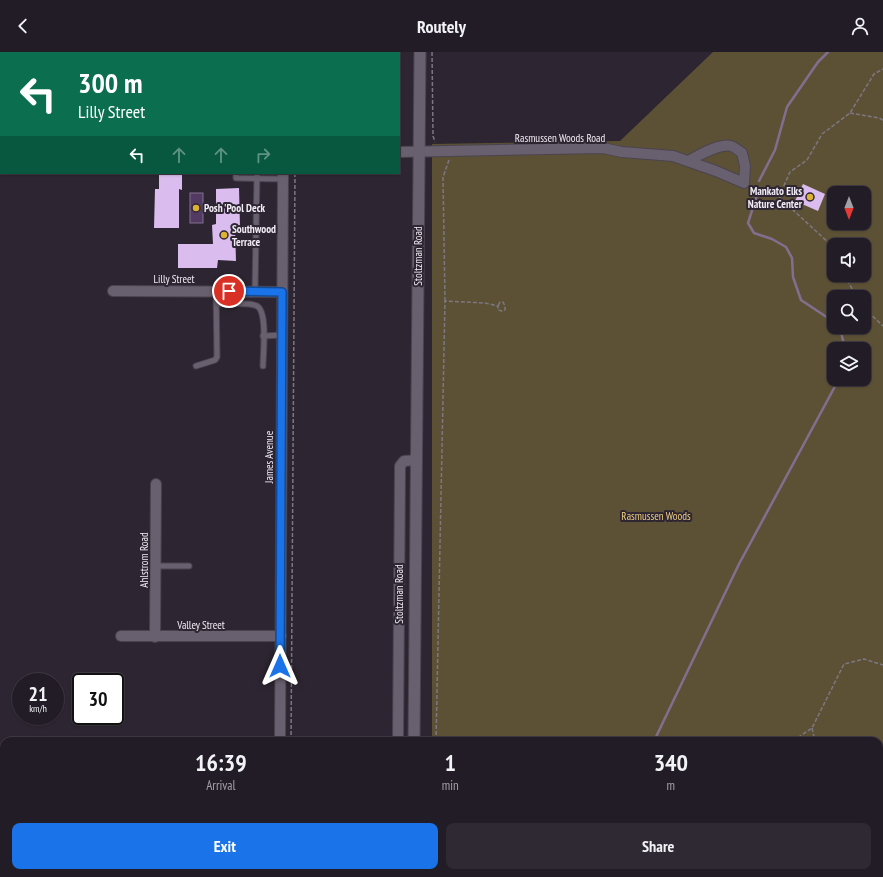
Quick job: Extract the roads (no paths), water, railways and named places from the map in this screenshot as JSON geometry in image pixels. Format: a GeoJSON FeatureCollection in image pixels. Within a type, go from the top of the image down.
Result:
{"type":"FeatureCollection","features":[{"type":"Feature","properties":{"kind":"street","name":"Stoltzman Road"},"geometry":{"type":"LineString","coordinates":[[414,737],[420,52]]}},
{"type":"Feature","properties":{"kind":"street","name":"Rasmussen Woods Road"},"geometry":{"type":"LineString","coordinates":[[400,152],[603,148],[622,152],[673,156],[716,171],[744,183],[745,166],[742,153],[731,146],[710,149],[688,161]]}},
{"type":"Feature","properties":{"kind":"street","name":"James Avenue"},"geometry":{"type":"LineString","coordinates":[[280,737],[283,176]]}},
{"type":"Feature","properties":{"kind":"street","name":"Lilly Street"},"geometry":{"type":"LineString","coordinates":[[113,291],[282,292]]}},
{"type":"Feature","properties":{"kind":"street","name":"Stoltzman Road"},"geometry":{"type":"LineString","coordinates":[[398,737],[400,466],[404,461],[417,460]]}},
{"type":"Feature","properties":{"kind":"street","name":"Ahlstrom Road"},"geometry":{"type":"LineString","coordinates":[[155,637],[156,484]]}},
{"type":"Feature","properties":{"kind":"street","name":"Valley Street"},"geometry":{"type":"LineString","coordinates":[[121,636],[281,636]]}},
{"type":"Feature","properties":{"kind":"lane"},"geometry":{"type":"LineString","coordinates":[[236,174],[236,178],[283,176]]}},
{"type":"Feature","properties":{"kind":"lane"},"geometry":{"type":"LineString","coordinates":[[255,292],[257,176]]}},
{"type":"Feature","properties":{"kind":"lane"},"geometry":{"type":"LineString","coordinates":[[196,366],[215,360],[217,357],[216,291]]}},
{"type":"Feature","properties":{"kind":"lane"},"geometry":{"type":"LineString","coordinates":[[216,304],[248,305],[258,307],[261,310],[264,320],[264,366]]}},
{"type":"Feature","properties":{"kind":"lane"},"geometry":{"type":"LineString","coordinates":[[264,336],[282,336]]}},
{"type":"Feature","properties":{"kind":"lane"},"geometry":{"type":"LineString","coordinates":[[156,566],[189,566]]}},
{"type":"Feature","properties":{"kind":"waterway"},"geometry":{"type":"LineString","coordinates":[[759,181],[775,150],[787,107],[818,62],[828,52]]}},
{"type":"Feature","properties":{"kind":"waterway"},"geometry":{"type":"LineString","coordinates":[[757,195],[748,223],[754,233],[772,239],[786,247],[792,258],[793,277],[801,300],[827,317]]}},
{"type":"Feature","properties":{"kind":"waterway"},"geometry":{"type":"LineString","coordinates":[[841,334],[843,342]]}},
{"type":"Feature","properties":{"kind":"waterway"},"geometry":{"type":"LineString","coordinates":[[656,737],[739,564],[835,386]]}},
{"type":"Feature","properties":{"kind":"place","name":"Mankato Elks Nature Center"},"geometry":{"type":"Point","coordinates":[810,197]}},
{"type":"Feature","properties":{"kind":"place","name":"Posh 'Pool Deck"},"geometry":{"type":"Point","coordinates":[196,208]}},
{"type":"Feature","properties":{"kind":"place","name":"Southwood Terrace"},"geometry":{"type":"Point","coordinates":[224,235]}},
{"type":"Feature","properties":{"kind":"park label","name":"Rasmussen Woods"},"geometry":{"type":"Point","coordinates":[656,516]}}]}
